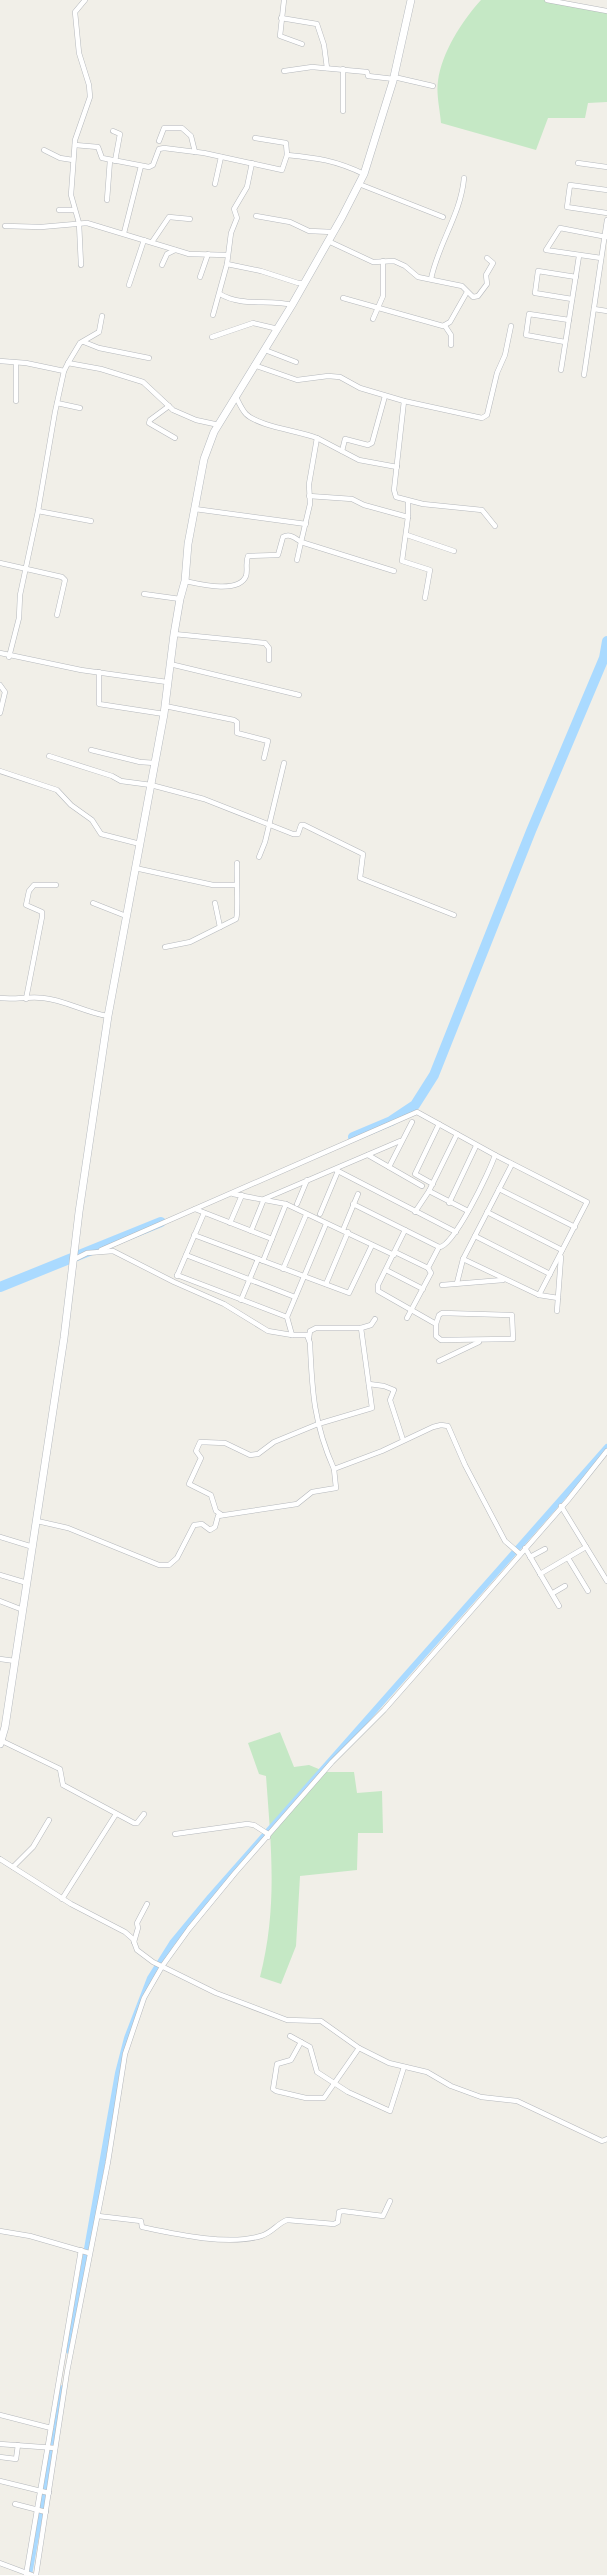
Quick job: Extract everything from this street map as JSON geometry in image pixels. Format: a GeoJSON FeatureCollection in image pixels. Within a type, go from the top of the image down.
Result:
{"type":"FeatureCollection","features":[{"type":"Feature","properties":{"kind":"street"},"geometry":{"type":"LineString","coordinates":[[81,265],[79,223],[71,194],[74,145],[90,97],[89,85],[75,33],[76,7],[85,0]]}},
{"type":"Feature","properties":{"kind":"street"},"geometry":{"type":"LineString","coordinates":[[284,0],[280,36],[302,44]]}},
{"type":"Feature","properties":{"kind":"street"},"geometry":{"type":"LineString","coordinates":[[144,1814],[135,1823],[64,1787],[60,1769],[1,1743],[3,1726],[37,1522],[108,1016],[155,763],[174,634],[185,581],[188,544],[204,459],[219,425],[254,365],[292,306],[364,174],[370,160],[394,78],[411,0]]}},
{"type":"Feature","properties":{"kind":"street"},"geometry":{"type":"LineString","coordinates":[[547,0],[607,11]]}},
{"type":"Feature","properties":{"kind":"street"},"geometry":{"type":"LineString","coordinates":[[282,18],[317,24],[324,45],[328,68]]}},
{"type":"Feature","properties":{"kind":"street"},"geometry":{"type":"LineString","coordinates":[[284,71],[312,67],[328,68],[367,72],[369,76],[394,78],[433,86]]}},
{"type":"Feature","properties":{"kind":"street"},"geometry":{"type":"LineString","coordinates":[[343,70],[343,111]]}},
{"type":"Feature","properties":{"kind":"street"},"geometry":{"type":"LineString","coordinates":[[159,142],[164,128],[182,128],[191,136],[195,152]]}},
{"type":"Feature","properties":{"kind":"street"},"geometry":{"type":"LineString","coordinates":[[108,200],[113,161],[120,134],[114,131]]}},
{"type":"Feature","properties":{"kind":"street"},"geometry":{"type":"LineString","coordinates":[[74,145],[98,147],[101,158],[142,166],[151,167],[161,148],[195,152],[282,170],[286,155],[286,143],[255,138]]}},
{"type":"Feature","properties":{"kind":"street"},"geometry":{"type":"LineString","coordinates":[[44,150],[65,160],[73,160]]}},
{"type":"Feature","properties":{"kind":"street"},"geometry":{"type":"LineString","coordinates":[[286,155],[317,157],[344,164],[364,174]]}},
{"type":"Feature","properties":{"kind":"street"},"geometry":{"type":"LineString","coordinates":[[215,184],[221,157]]}},
{"type":"Feature","properties":{"kind":"street"},"geometry":{"type":"LineString","coordinates":[[213,315],[220,294],[227,264],[227,255],[237,218],[234,209],[247,187],[252,163]]}},
{"type":"Feature","properties":{"kind":"street"},"geometry":{"type":"LineString","coordinates":[[578,163],[607,167]]}},
{"type":"Feature","properties":{"kind":"street"},"geometry":{"type":"LineString","coordinates":[[124,233],[142,166]]}},
{"type":"Feature","properties":{"kind":"street"},"geometry":{"type":"LineString","coordinates":[[431,279],[445,235],[462,194],[464,178]]}},
{"type":"Feature","properties":{"kind":"street"},"geometry":{"type":"LineString","coordinates":[[359,184],[443,217]]}},
{"type":"Feature","properties":{"kind":"street"},"geometry":{"type":"LineString","coordinates":[[607,190],[570,185],[567,208],[607,214]]}},
{"type":"Feature","properties":{"kind":"street"},"geometry":{"type":"LineString","coordinates":[[59,210],[74,210]]}},
{"type":"Feature","properties":{"kind":"street"},"geometry":{"type":"LineString","coordinates":[[256,216],[290,222],[309,232],[333,232]]}},
{"type":"Feature","properties":{"kind":"street"},"geometry":{"type":"LineString","coordinates":[[152,242],[169,217],[190,219]]}},
{"type":"Feature","properties":{"kind":"street"},"geometry":{"type":"LineString","coordinates":[[584,375],[601,258],[606,237],[607,220]]}},
{"type":"Feature","properties":{"kind":"street"},"geometry":{"type":"LineString","coordinates":[[5,226],[41,227],[79,223],[92,224],[188,254],[227,255]]}},
{"type":"Feature","properties":{"kind":"street"},"geometry":{"type":"LineString","coordinates":[[601,258],[546,250],[560,228],[606,237]]}},
{"type":"Feature","properties":{"kind":"street"},"geometry":{"type":"LineString","coordinates":[[129,285],[144,240]]}},
{"type":"Feature","properties":{"kind":"street"},"geometry":{"type":"LineString","coordinates":[[328,241],[373,262],[400,263],[417,276],[462,286],[467,292],[476,297],[486,286],[486,275],[493,263],[487,258]]}},
{"type":"Feature","properties":{"kind":"street"},"geometry":{"type":"LineString","coordinates":[[162,265],[167,254],[175,250]]}},
{"type":"Feature","properties":{"kind":"street"},"geometry":{"type":"LineString","coordinates":[[200,277],[208,254]]}},
{"type":"Feature","properties":{"kind":"street"},"geometry":{"type":"LineString","coordinates":[[561,370],[579,256]]}},
{"type":"Feature","properties":{"kind":"street"},"geometry":{"type":"LineString","coordinates":[[372,318],[384,293],[383,261]]}},
{"type":"Feature","properties":{"kind":"street"},"geometry":{"type":"LineString","coordinates":[[227,264],[304,283]]}},
{"type":"Feature","properties":{"kind":"street"},"geometry":{"type":"LineString","coordinates":[[572,299],[534,293],[538,271],[576,277]]}},
{"type":"Feature","properties":{"kind":"street"},"geometry":{"type":"LineString","coordinates":[[343,298],[436,326],[445,326],[450,322],[467,292]]}},
{"type":"Feature","properties":{"kind":"street"},"geometry":{"type":"LineString","coordinates":[[220,294],[242,302],[268,302],[292,306]]}},
{"type":"Feature","properties":{"kind":"street"},"geometry":{"type":"LineString","coordinates":[[594,309],[607,311]]}},
{"type":"Feature","properties":{"kind":"street"},"geometry":{"type":"LineString","coordinates":[[565,342],[526,336],[529,314],[569,320]]}},
{"type":"Feature","properties":{"kind":"street"},"geometry":{"type":"LineString","coordinates":[[9,656],[19,618],[20,595],[38,511],[64,370],[76,348],[99,332],[102,316]]}},
{"type":"Feature","properties":{"kind":"street"},"geometry":{"type":"LineString","coordinates":[[212,337],[253,323],[278,328]]}},
{"type":"Feature","properties":{"kind":"street"},"geometry":{"type":"LineString","coordinates":[[445,326],[451,335],[450,345]]}},
{"type":"Feature","properties":{"kind":"street"},"geometry":{"type":"LineString","coordinates":[[254,365],[297,380],[328,376],[340,377],[360,388],[385,396],[485,418],[497,373],[505,355],[511,326]]}},
{"type":"Feature","properties":{"kind":"street"},"geometry":{"type":"LineString","coordinates":[[84,342],[99,348],[149,358]]}},
{"type":"Feature","properties":{"kind":"street"},"geometry":{"type":"LineString","coordinates":[[265,350],[296,362]]}},
{"type":"Feature","properties":{"kind":"street"},"geometry":{"type":"LineString","coordinates":[[0,361],[64,370]]}},
{"type":"Feature","properties":{"kind":"street"},"geometry":{"type":"LineString","coordinates":[[16,363],[16,401]]}},
{"type":"Feature","properties":{"kind":"street"},"geometry":{"type":"LineString","coordinates":[[68,363],[100,369],[143,382],[169,406],[196,420],[219,425]]}},
{"type":"Feature","properties":{"kind":"street"},"geometry":{"type":"LineString","coordinates":[[342,451],[345,439],[368,445],[372,443],[385,396]]}},
{"type":"Feature","properties":{"kind":"street"},"geometry":{"type":"LineString","coordinates":[[236,397],[246,414],[255,421],[298,431],[317,438],[366,463],[397,467]]}},
{"type":"Feature","properties":{"kind":"street"},"geometry":{"type":"LineString","coordinates":[[404,401],[394,494],[398,499],[408,501],[482,510],[495,526]]}},
{"type":"Feature","properties":{"kind":"street"},"geometry":{"type":"LineString","coordinates":[[57,403],[80,408]]}},
{"type":"Feature","properties":{"kind":"street"},"geometry":{"type":"LineString","coordinates":[[169,406],[150,420],[149,423],[175,438]]}},
{"type":"Feature","properties":{"kind":"street"},"geometry":{"type":"LineString","coordinates":[[298,560],[310,504],[312,459],[317,438]]}},
{"type":"Feature","properties":{"kind":"street"},"geometry":{"type":"LineString","coordinates":[[309,496],[352,499],[364,505],[408,517]]}},
{"type":"Feature","properties":{"kind":"street"},"geometry":{"type":"LineString","coordinates":[[408,501],[407,535],[403,563],[430,570],[425,598]]}},
{"type":"Feature","properties":{"kind":"street"},"geometry":{"type":"LineString","coordinates":[[196,508],[306,524]]}},
{"type":"Feature","properties":{"kind":"street"},"geometry":{"type":"LineString","coordinates":[[38,511],[91,521]]}},
{"type":"Feature","properties":{"kind":"street"},"geometry":{"type":"LineString","coordinates":[[407,535],[454,551]]}},
{"type":"Feature","properties":{"kind":"street"},"geometry":{"type":"LineString","coordinates":[[185,581],[217,587],[234,585],[246,577],[248,555],[278,555],[283,537],[286,536],[291,536],[301,542],[394,571]]}},
{"type":"Feature","properties":{"kind":"street"},"geometry":{"type":"LineString","coordinates":[[0,563],[58,575],[65,580],[57,615]]}},
{"type":"Feature","properties":{"kind":"street"},"geometry":{"type":"LineString","coordinates":[[144,594],[180,599]]}},
{"type":"Feature","properties":{"kind":"street"},"geometry":{"type":"LineString","coordinates":[[174,634],[265,643],[269,648],[270,660]]}},
{"type":"Feature","properties":{"kind":"street"},"geometry":{"type":"LineString","coordinates":[[0,653],[99,672],[167,682]]}},
{"type":"Feature","properties":{"kind":"street"},"geometry":{"type":"LineString","coordinates":[[170,664],[299,695]]}},
{"type":"Feature","properties":{"kind":"street"},"geometry":{"type":"LineString","coordinates":[[99,672],[99,704],[164,710],[234,720],[237,722],[237,733],[268,742],[264,758]]}},
{"type":"Feature","properties":{"kind":"street"},"geometry":{"type":"LineString","coordinates":[[0,685],[5,692],[0,713]]}},
{"type":"Feature","properties":{"kind":"street"},"geometry":{"type":"LineString","coordinates":[[92,750],[140,762],[155,763]]}},
{"type":"Feature","properties":{"kind":"street"},"geometry":{"type":"LineString","coordinates":[[49,756],[112,776],[121,781],[151,785],[204,799],[296,834],[299,833],[301,826],[304,825],[364,856],[360,878],[454,915]]}},
{"type":"Feature","properties":{"kind":"street"},"geometry":{"type":"LineString","coordinates":[[259,857],[270,824],[284,763]]}},
{"type":"Feature","properties":{"kind":"street"},"geometry":{"type":"LineString","coordinates":[[0,771],[57,790],[92,820],[101,834],[140,844]]}},
{"type":"Feature","properties":{"kind":"street"},"geometry":{"type":"LineString","coordinates":[[165,948],[190,942],[238,917],[235,885],[237,863]]}},
{"type":"Feature","properties":{"kind":"street"},"geometry":{"type":"LineString","coordinates":[[135,868],[213,885],[235,885]]}},
{"type":"Feature","properties":{"kind":"street"},"geometry":{"type":"LineString","coordinates":[[26,999],[42,917],[42,912],[26,905],[26,898],[34,885],[56,885]]}},
{"type":"Feature","properties":{"kind":"street"},"geometry":{"type":"LineString","coordinates":[[94,903],[126,916]]}},
{"type":"Feature","properties":{"kind":"street"},"geometry":{"type":"LineString","coordinates":[[215,903],[220,927]]}},
{"type":"Feature","properties":{"kind":"street"},"geometry":{"type":"LineString","coordinates":[[0,998],[45,998],[79,1010],[108,1016]]}},
{"type":"Feature","properties":{"kind":"street"},"geometry":{"type":"LineString","coordinates":[[73,1259],[99,1250],[232,1194],[395,1123],[413,1112],[587,1202],[539,1295]]}},
{"type":"Feature","properties":{"kind":"street"},"geometry":{"type":"LineString","coordinates":[[388,1167],[400,1141],[412,1122]]}},
{"type":"Feature","properties":{"kind":"street"},"geometry":{"type":"LineString","coordinates":[[433,1184],[415,1174],[439,1124]]}},
{"type":"Feature","properties":{"kind":"street"},"geometry":{"type":"LineString","coordinates":[[415,1212],[433,1184],[457,1134]]}},
{"type":"Feature","properties":{"kind":"street"},"geometry":{"type":"LineString","coordinates":[[251,1231],[264,1199],[307,1180],[337,1171],[400,1141]]}},
{"type":"Feature","properties":{"kind":"street"},"geometry":{"type":"LineString","coordinates":[[449,1203],[476,1146]]}},
{"type":"Feature","properties":{"kind":"street"},"geometry":{"type":"LineString","coordinates":[[368,1155],[422,1186]]}},
{"type":"Feature","properties":{"kind":"street"},"geometry":{"type":"LineString","coordinates":[[353,1204],[439,1247],[444,1246],[456,1232],[468,1211],[495,1155]]}},
{"type":"Feature","properties":{"kind":"street"},"geometry":{"type":"LineString","coordinates":[[457,1284],[463,1259],[512,1164]]}},
{"type":"Feature","properties":{"kind":"street"},"geometry":{"type":"LineString","coordinates":[[337,1171],[456,1232]]}},
{"type":"Feature","properties":{"kind":"street"},"geometry":{"type":"LineString","coordinates":[[320,1214],[337,1171]]}},
{"type":"Feature","properties":{"kind":"street"},"geometry":{"type":"LineString","coordinates":[[297,1204],[307,1180]]}},
{"type":"Feature","properties":{"kind":"street"},"geometry":{"type":"LineString","coordinates":[[499,1188],[574,1227]]}},
{"type":"Feature","properties":{"kind":"street"},"geometry":{"type":"LineString","coordinates":[[429,1191],[449,1203],[468,1211]]}},
{"type":"Feature","properties":{"kind":"street"},"geometry":{"type":"LineString","coordinates":[[232,1194],[242,1194],[286,1204],[372,1245],[428,1268],[431,1273],[407,1318]]}},
{"type":"Feature","properties":{"kind":"street"},"geometry":{"type":"LineString","coordinates":[[230,1223],[242,1194]]}},
{"type":"Feature","properties":{"kind":"street"},"geometry":{"type":"LineString","coordinates":[[342,1230],[358,1194]]}},
{"type":"Feature","properties":{"kind":"street"},"geometry":{"type":"LineString","coordinates":[[242,1300],[250,1279],[272,1239],[286,1204]]}},
{"type":"Feature","properties":{"kind":"street"},"geometry":{"type":"LineString","coordinates":[[195,1209],[272,1239]]}},
{"type":"Feature","properties":{"kind":"street"},"geometry":{"type":"LineString","coordinates":[[487,1212],[562,1252]]}},
{"type":"Feature","properties":{"kind":"street"},"geometry":{"type":"LineString","coordinates":[[174,1282],[204,1213]]}},
{"type":"Feature","properties":{"kind":"street"},"geometry":{"type":"LineString","coordinates":[[283,1268],[306,1215]]}},
{"type":"Feature","properties":{"kind":"street"},"geometry":{"type":"LineString","coordinates":[[292,1335],[287,1317],[326,1224]]}},
{"type":"Feature","properties":{"kind":"street"},"geometry":{"type":"LineString","coordinates":[[405,1230],[378,1285],[378,1291],[413,1309],[436,1324]]}},
{"type":"Feature","properties":{"kind":"street"},"geometry":{"type":"LineString","coordinates":[[326,1284],[348,1232]]}},
{"type":"Feature","properties":{"kind":"street"},"geometry":{"type":"LineString","coordinates":[[194,1235],[349,1293],[372,1245]]}},
{"type":"Feature","properties":{"kind":"street"},"geometry":{"type":"LineString","coordinates":[[475,1236],[550,1274]]}},
{"type":"Feature","properties":{"kind":"street"},"geometry":{"type":"LineString","coordinates":[[428,1268],[439,1247]]}},
{"type":"Feature","properties":{"kind":"street"},"geometry":{"type":"LineString","coordinates":[[99,1250],[112,1251],[174,1282],[224,1304],[268,1331],[292,1335],[302,1334],[309,1339]]}},
{"type":"Feature","properties":{"kind":"street"},"geometry":{"type":"LineString","coordinates":[[557,1311],[562,1252]]}},
{"type":"Feature","properties":{"kind":"street"},"geometry":{"type":"LineString","coordinates":[[186,1255],[296,1297]]}},
{"type":"Feature","properties":{"kind":"street"},"geometry":{"type":"LineString","coordinates":[[463,1259],[539,1295],[558,1298]]}},
{"type":"Feature","properties":{"kind":"street"},"geometry":{"type":"LineString","coordinates":[[386,1270],[423,1289]]}},
{"type":"Feature","properties":{"kind":"street"},"geometry":{"type":"LineString","coordinates":[[177,1275],[287,1317]]}},
{"type":"Feature","properties":{"kind":"street"},"geometry":{"type":"LineString","coordinates":[[442,1285],[504,1279]]}},
{"type":"Feature","properties":{"kind":"street"},"geometry":{"type":"LineString","coordinates":[[442,1313],[512,1315],[512,1339],[480,1341],[441,1340],[436,1336],[436,1324],[438,1315],[442,1313]]}},
{"type":"Feature","properties":{"kind":"street"},"geometry":{"type":"LineString","coordinates":[[37,1522],[68,1528],[163,1566],[176,1560],[194,1524],[202,1524],[210,1530],[214,1529],[216,1518],[222,1515],[298,1504],[312,1492],[336,1488],[334,1469],[327,1456],[314,1412],[310,1331],[316,1328],[361,1328],[371,1325],[375,1319]]}},
{"type":"Feature","properties":{"kind":"street"},"geometry":{"type":"LineString","coordinates":[[222,1515],[216,1511],[211,1495],[189,1484],[201,1458],[196,1451],[200,1442],[225,1443],[250,1455],[258,1454],[274,1442],[318,1424],[372,1408],[361,1328]]}},
{"type":"Feature","properties":{"kind":"street"},"geometry":{"type":"LineString","coordinates":[[438,1361],[480,1341]]}},
{"type":"Feature","properties":{"kind":"street"},"geometry":{"type":"LineString","coordinates":[[369,1384],[394,1390],[390,1400],[403,1440]]}},
{"type":"Feature","properties":{"kind":"street"},"geometry":{"type":"LineString","coordinates":[[334,1469],[382,1451],[433,1427],[448,1426],[465,1466],[505,1540],[518,1553]]}},
{"type":"Feature","properties":{"kind":"street"},"geometry":{"type":"LineString","coordinates":[[30,2575],[52,2448],[51,2428],[85,2252],[98,2216],[125,2054],[144,1998],[162,1965],[189,1929],[332,1762],[384,1710],[607,1451]]}},
{"type":"Feature","properties":{"kind":"street"},"geometry":{"type":"LineString","coordinates":[[561,1506],[607,1582]]}},
{"type":"Feature","properties":{"kind":"street"},"geometry":{"type":"LineString","coordinates":[[0,1537],[33,1546]]}},
{"type":"Feature","properties":{"kind":"street"},"geometry":{"type":"LineString","coordinates":[[540,1574],[586,1547]]}},
{"type":"Feature","properties":{"kind":"street"},"geometry":{"type":"LineString","coordinates":[[525,1548],[559,1606]]}},
{"type":"Feature","properties":{"kind":"street"},"geometry":{"type":"LineString","coordinates":[[530,1557],[545,1549]]}},
{"type":"Feature","properties":{"kind":"street"},"geometry":{"type":"LineString","coordinates":[[568,1558],[588,1591]]}},
{"type":"Feature","properties":{"kind":"street"},"geometry":{"type":"LineString","coordinates":[[0,1575],[27,1583]]}},
{"type":"Feature","properties":{"kind":"street"},"geometry":{"type":"LineString","coordinates":[[553,1593],[565,1586]]}},
{"type":"Feature","properties":{"kind":"street"},"geometry":{"type":"LineString","coordinates":[[0,1601],[23,1610]]}},
{"type":"Feature","properties":{"kind":"street"},"geometry":{"type":"LineString","coordinates":[[0,1658],[15,1661]]}},
{"type":"Feature","properties":{"kind":"street"},"geometry":{"type":"LineString","coordinates":[[62,1899],[116,1814]]}},
{"type":"Feature","properties":{"kind":"street"},"geometry":{"type":"LineString","coordinates":[[13,1867],[33,1847],[49,1820]]}},
{"type":"Feature","properties":{"kind":"street"},"geometry":{"type":"LineString","coordinates":[[175,1834],[247,1824],[254,1825],[268,1836]]}},
{"type":"Feature","properties":{"kind":"street"},"geometry":{"type":"LineString","coordinates":[[0,1859],[62,1899],[125,1932],[134,1942],[137,1950],[153,1962],[216,1993],[288,2020],[318,2020],[327,2024],[359,2048],[389,2063],[427,2072],[451,2086],[481,2097],[517,2101],[602,2141],[607,2139]]}},
{"type":"Feature","properties":{"kind":"street"},"geometry":{"type":"LineString","coordinates":[[134,1942],[138,1928],[137,1923],[148,1904]]}},
{"type":"Feature","properties":{"kind":"street"},"geometry":{"type":"LineString","coordinates":[[290,2036],[310,2047],[317,2072],[369,2102],[390,2111],[404,2067]]}},
{"type":"Feature","properties":{"kind":"street"},"geometry":{"type":"LineString","coordinates":[[301,2042],[291,2060],[277,2064],[273,2089],[280,2093],[306,2098],[321,2098],[325,2096],[359,2048]]}},
{"type":"Feature","properties":{"kind":"street"},"geometry":{"type":"LineString","coordinates":[[98,2216],[141,2221],[142,2227],[154,2230],[213,2238],[247,2239],[266,2235],[287,2220],[334,2224],[338,2222],[339,2212],[343,2211],[383,2216],[390,2201]]}},
{"type":"Feature","properties":{"kind":"street"},"geometry":{"type":"LineString","coordinates":[[0,2230],[85,2252]]}},
{"type":"Feature","properties":{"kind":"street"},"geometry":{"type":"LineString","coordinates":[[30,2575],[85,2252]]}},
{"type":"Feature","properties":{"kind":"street"},"geometry":{"type":"LineString","coordinates":[[0,2415],[51,2428]]}},
{"type":"Feature","properties":{"kind":"street"},"geometry":{"type":"LineString","coordinates":[[0,2444],[52,2448]]}},
{"type":"Feature","properties":{"kind":"street"},"geometry":{"type":"LineString","coordinates":[[0,2457],[16,2459],[18,2445]]}},
{"type":"Feature","properties":{"kind":"street"},"geometry":{"type":"LineString","coordinates":[[0,2481],[45,2493]]}},
{"type":"Feature","properties":{"kind":"street"},"geometry":{"type":"LineString","coordinates":[[15,2504],[42,2512]]}},
{"type":"Feature","properties":{"kind":"street"},"geometry":{"type":"LineString","coordinates":[[0,2563],[30,2575]]}},
{"type":"Feature","properties":{"kind":"green space"},"geometry":{"type":"Polygon","coordinates":[[[481,0],[555,0],[607,10],[607,102],[588,103],[585,118],[548,118],[536,150],[441,123],[438,97],[440,70],[448,48],[460,27],[481,0]]]}},
{"type":"Feature","properties":{"kind":"green space"},"geometry":{"type":"Polygon","coordinates":[[[280,1732],[294,1767],[309,1765],[326,1772],[354,1772],[357,1793],[382,1791],[383,1833],[358,1833],[357,1870],[300,1876],[296,1946],[281,1984],[260,1977],[269,1926],[272,1876],[271,1852],[266,1776],[259,1774],[248,1743],[280,1732]]]}},
{"type":"Feature","properties":{"kind":"waterway"},"geometry":{"type":"LineString","coordinates":[[353,1137],[391,1121],[415,1105],[434,1075],[531,831],[604,658],[607,641]]}},
{"type":"Feature","properties":{"kind":"waterway"},"geometry":{"type":"LineString","coordinates":[[0,1287],[161,1222]]}},
{"type":"Feature","properties":{"kind":"waterway"},"geometry":{"type":"LineString","coordinates":[[69,2351],[118,2073],[127,2038],[150,1978],[172,1943],[210,1897],[607,1447]]}},
{"type":"Feature","properties":{"kind":"waterway"},"geometry":{"type":"LineString","coordinates":[[29,2575],[63,2388]]}}]}
